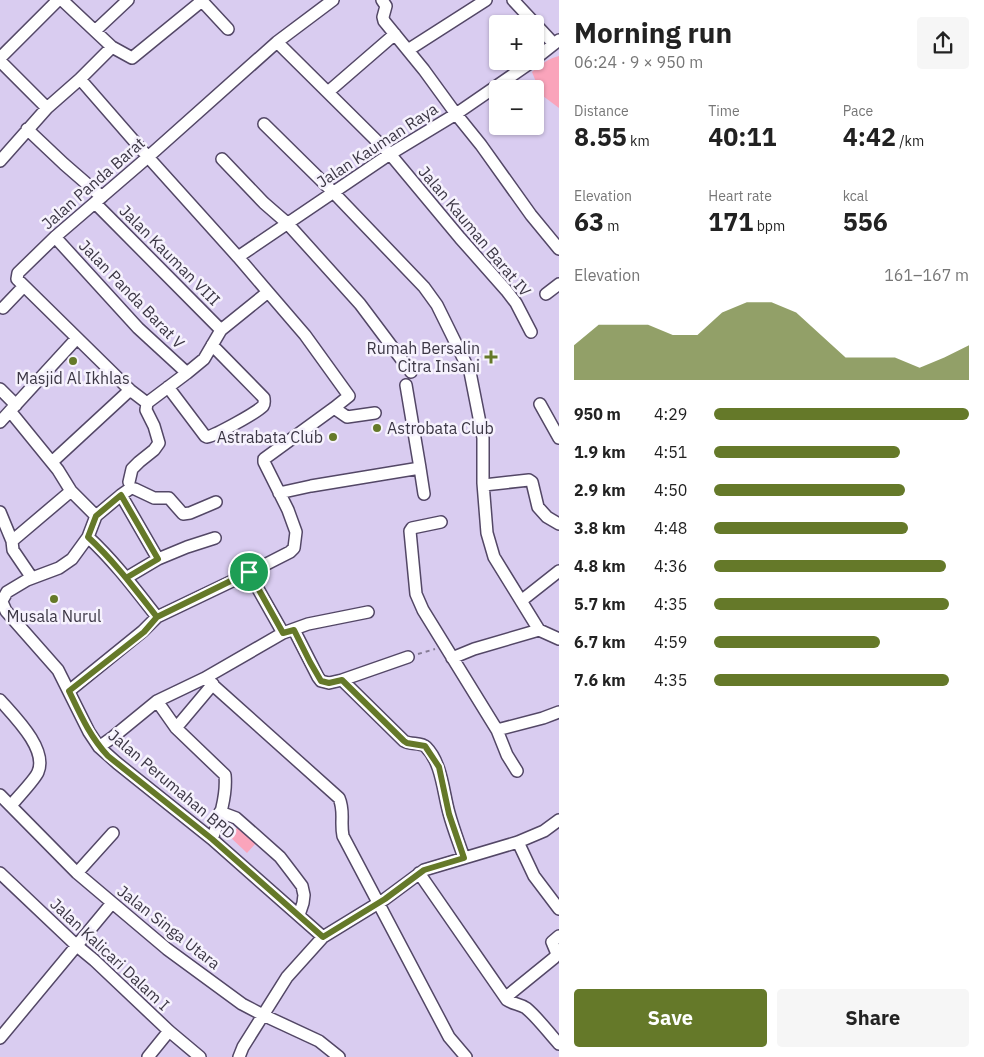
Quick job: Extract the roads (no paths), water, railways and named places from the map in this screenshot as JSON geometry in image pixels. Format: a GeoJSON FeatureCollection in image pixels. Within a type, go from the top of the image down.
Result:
{"type":"FeatureCollection","features":[{"type":"Feature","properties":{"kind":"street"},"geometry":{"type":"LineString","coordinates":[[47,108],[0,59],[60,0],[112,47],[129,58],[133,58],[202,1],[228,29]]}},
{"type":"Feature","properties":{"kind":"street"},"geometry":{"type":"LineString","coordinates":[[95,31],[128,0]]}},
{"type":"Feature","properties":{"kind":"street","name":"Jalan Panda Barat"},"geometry":{"type":"LineString","coordinates":[[24,286],[17,279],[18,273],[55,237],[277,42],[333,0]]}},
{"type":"Feature","properties":{"kind":"street"},"geometry":{"type":"LineString","coordinates":[[382,0],[386,6],[384,19],[481,145],[530,215],[559,249]]}},
{"type":"Feature","properties":{"kind":"street"},"geometry":{"type":"LineString","coordinates":[[408,50],[486,0]]}},
{"type":"Feature","properties":{"kind":"street"},"geometry":{"type":"LineString","coordinates":[[513,0],[556,42]]}},
{"type":"Feature","properties":{"kind":"street"},"geometry":{"type":"LineString","coordinates":[[328,92],[395,34]]}},
{"type":"Feature","properties":{"kind":"street","name":"Jalan Kauman Barat IV"},"geometry":{"type":"LineString","coordinates":[[277,42],[390,154],[506,290],[516,303],[530,332]]}},
{"type":"Feature","properties":{"kind":"street","name":"Jalan Kauman Raya"},"geometry":{"type":"LineString","coordinates":[[544,52],[556,42]]}},
{"type":"Feature","properties":{"kind":"street"},"geometry":{"type":"LineString","coordinates":[[0,161],[47,108],[112,47]]}},
{"type":"Feature","properties":{"kind":"street","name":"Jalan Kauman Raya"},"geometry":{"type":"LineString","coordinates":[[238,257],[390,154],[456,114],[520,70]]}},
{"type":"Feature","properties":{"kind":"street"},"geometry":{"type":"LineString","coordinates":[[69,691],[144,632],[157,617],[290,552],[294,548],[296,532],[264,462],[265,458],[348,396],[305,335],[80,79]]}},
{"type":"Feature","properties":{"kind":"street"},"geometry":{"type":"LineString","coordinates":[[264,124],[333,192],[431,296],[437,305],[470,372],[483,438],[487,533],[494,557],[539,630],[559,639]]}},
{"type":"Feature","properties":{"kind":"street","name":"Jalan Kauman VIII"},"geometry":{"type":"LineString","coordinates":[[27,129],[64,164],[221,330]]}},
{"type":"Feature","properties":{"kind":"street"},"geometry":{"type":"LineString","coordinates":[[222,159],[287,223],[360,304],[411,372]]}},
{"type":"Feature","properties":{"kind":"street","name":"Jalan Panda Barat V"},"geometry":{"type":"LineString","coordinates":[[55,237],[138,328],[187,373]]}},
{"type":"Feature","properties":{"kind":"street"},"geometry":{"type":"LineString","coordinates":[[546,294],[559,284]]}},
{"type":"Feature","properties":{"kind":"street"},"geometry":{"type":"LineString","coordinates":[[3,308],[24,286],[130,390],[147,403]]}},
{"type":"Feature","properties":{"kind":"street"},"geometry":{"type":"LineString","coordinates":[[129,482],[132,470],[159,443],[154,426],[146,410],[147,403],[204,359],[221,330],[268,292]]}},
{"type":"Feature","properties":{"kind":"street"},"geometry":{"type":"LineString","coordinates":[[0,422],[77,338]]}},
{"type":"Feature","properties":{"kind":"street"},"geometry":{"type":"LineString","coordinates":[[168,387],[205,436],[210,437],[263,406],[264,398],[212,345]]}},
{"type":"Feature","properties":{"kind":"street"},"geometry":{"type":"LineString","coordinates":[[406,385],[424,494]]}},
{"type":"Feature","properties":{"kind":"street"},"geometry":{"type":"LineString","coordinates":[[0,389],[71,491],[96,516]]}},
{"type":"Feature","properties":{"kind":"street"},"geometry":{"type":"LineString","coordinates":[[52,462],[130,390]]}},
{"type":"Feature","properties":{"kind":"street"},"geometry":{"type":"LineString","coordinates":[[540,404],[559,438]]}},
{"type":"Feature","properties":{"kind":"street"},"geometry":{"type":"LineString","coordinates":[[334,408],[347,417],[376,413]]}},
{"type":"Feature","properties":{"kind":"street"},"geometry":{"type":"LineString","coordinates":[[279,494],[311,486],[420,468]]}},
{"type":"Feature","properties":{"kind":"street"},"geometry":{"type":"LineString","coordinates":[[484,485],[529,480],[532,482],[538,508],[542,513],[559,524]]}},
{"type":"Feature","properties":{"kind":"street"},"geometry":{"type":"LineString","coordinates":[[0,512],[12,541],[13,550],[32,578],[59,568],[72,559],[88,537],[96,516],[131,488],[154,498],[169,498],[184,514],[216,502]]}},
{"type":"Feature","properties":{"kind":"street"},"geometry":{"type":"LineString","coordinates":[[12,541],[71,491]]}},
{"type":"Feature","properties":{"kind":"street"},"geometry":{"type":"LineString","coordinates":[[121,495],[158,559]]}},
{"type":"Feature","properties":{"kind":"street"},"geometry":{"type":"LineString","coordinates":[[441,522],[412,528],[410,531],[416,594],[444,646],[482,703],[497,730],[507,755],[517,771]]}},
{"type":"Feature","properties":{"kind":"street"},"geometry":{"type":"LineString","coordinates":[[88,537],[126,578],[157,617]]}},
{"type":"Feature","properties":{"kind":"street"},"geometry":{"type":"LineString","coordinates":[[126,578],[158,559],[215,538]]}},
{"type":"Feature","properties":{"kind":"street"},"geometry":{"type":"LineString","coordinates":[[521,601],[559,571]]}},
{"type":"Feature","properties":{"kind":"street"},"geometry":{"type":"LineString","coordinates":[[249,572],[321,681],[329,683],[342,680],[408,657]]}},
{"type":"Feature","properties":{"kind":"street","name":"Jalan Perumahan BPD"},"geometry":{"type":"LineString","coordinates":[[32,578],[7,592],[2,602],[3,613],[58,670],[89,732],[99,747],[212,839],[323,937]]}},
{"type":"Feature","properties":{"kind":"street"},"geometry":{"type":"LineString","coordinates":[[99,747],[157,701],[209,681],[288,631],[323,620],[368,612]]}},
{"type":"Feature","properties":{"kind":"street"},"geometry":{"type":"LineString","coordinates":[[452,658],[474,649],[539,630]]}},
{"type":"Feature","properties":{"kind":"street"},"geometry":{"type":"LineString","coordinates":[[342,680],[404,741],[423,745],[428,750],[439,767],[449,814],[464,858]]}},
{"type":"Feature","properties":{"kind":"street"},"geometry":{"type":"LineString","coordinates":[[176,728],[209,681]]}},
{"type":"Feature","properties":{"kind":"street"},"geometry":{"type":"LineString","coordinates":[[209,681],[339,798],[342,807],[341,826],[343,836],[450,1037],[466,1057]]}},
{"type":"Feature","properties":{"kind":"street"},"geometry":{"type":"LineString","coordinates":[[0,700],[26,731],[39,752],[40,763],[38,773],[14,802]]}},
{"type":"Feature","properties":{"kind":"street"},"geometry":{"type":"LineString","coordinates":[[157,701],[176,728],[225,776],[226,784],[212,839]]}},
{"type":"Feature","properties":{"kind":"street"},"geometry":{"type":"LineString","coordinates":[[497,730],[559,712]]}},
{"type":"Feature","properties":{"kind":"street","name":"Jalan Singa Utara"},"geometry":{"type":"LineString","coordinates":[[0,795],[77,873],[167,949],[242,1004],[319,1041],[339,1057]]}},
{"type":"Feature","properties":{"kind":"street"},"geometry":{"type":"LineString","coordinates":[[220,812],[236,818],[280,857],[302,886],[304,895],[299,915]]}},
{"type":"Feature","properties":{"kind":"street"},"geometry":{"type":"LineString","coordinates":[[239,1057],[287,977],[323,937],[378,903],[424,870],[518,842],[544,831],[559,820]]}},
{"type":"Feature","properties":{"kind":"street"},"geometry":{"type":"LineString","coordinates":[[77,873],[113,833]]}},
{"type":"Feature","properties":{"kind":"street"},"geometry":{"type":"LineString","coordinates":[[518,842],[534,876],[559,909]]}},
{"type":"Feature","properties":{"kind":"street","name":"Jalan Kalicari Dalam I"},"geometry":{"type":"LineString","coordinates":[[0,873],[169,1031],[200,1057]]}},
{"type":"Feature","properties":{"kind":"street"},"geometry":{"type":"LineString","coordinates":[[419,873],[509,1002],[524,1006],[559,1044]]}},
{"type":"Feature","properties":{"kind":"street"},"geometry":{"type":"LineString","coordinates":[[0,1038],[112,903]]}},
{"type":"Feature","properties":{"kind":"street"},"geometry":{"type":"LineString","coordinates":[[506,997],[554,958],[557,954],[552,942],[559,936]]}},
{"type":"Feature","properties":{"kind":"street"},"geometry":{"type":"LineString","coordinates":[[148,1057],[169,1031]]}},
{"type":"Feature","properties":{"kind":"place","name":"Rumah Bersalin Citra Insani"},"geometry":{"type":"Point","coordinates":[491,357]}},
{"type":"Feature","properties":{"kind":"place","name":"Masjid Al Ikhlas"},"geometry":{"type":"Point","coordinates":[73,361]}},
{"type":"Feature","properties":{"kind":"place","name":"Astrobata Club"},"geometry":{"type":"Point","coordinates":[377,428]}},
{"type":"Feature","properties":{"kind":"place","name":"Astrabata Club"},"geometry":{"type":"Point","coordinates":[333,437]}},
{"type":"Feature","properties":{"kind":"place","name":"Musala Nurul"},"geometry":{"type":"Point","coordinates":[54,599]}}]}
